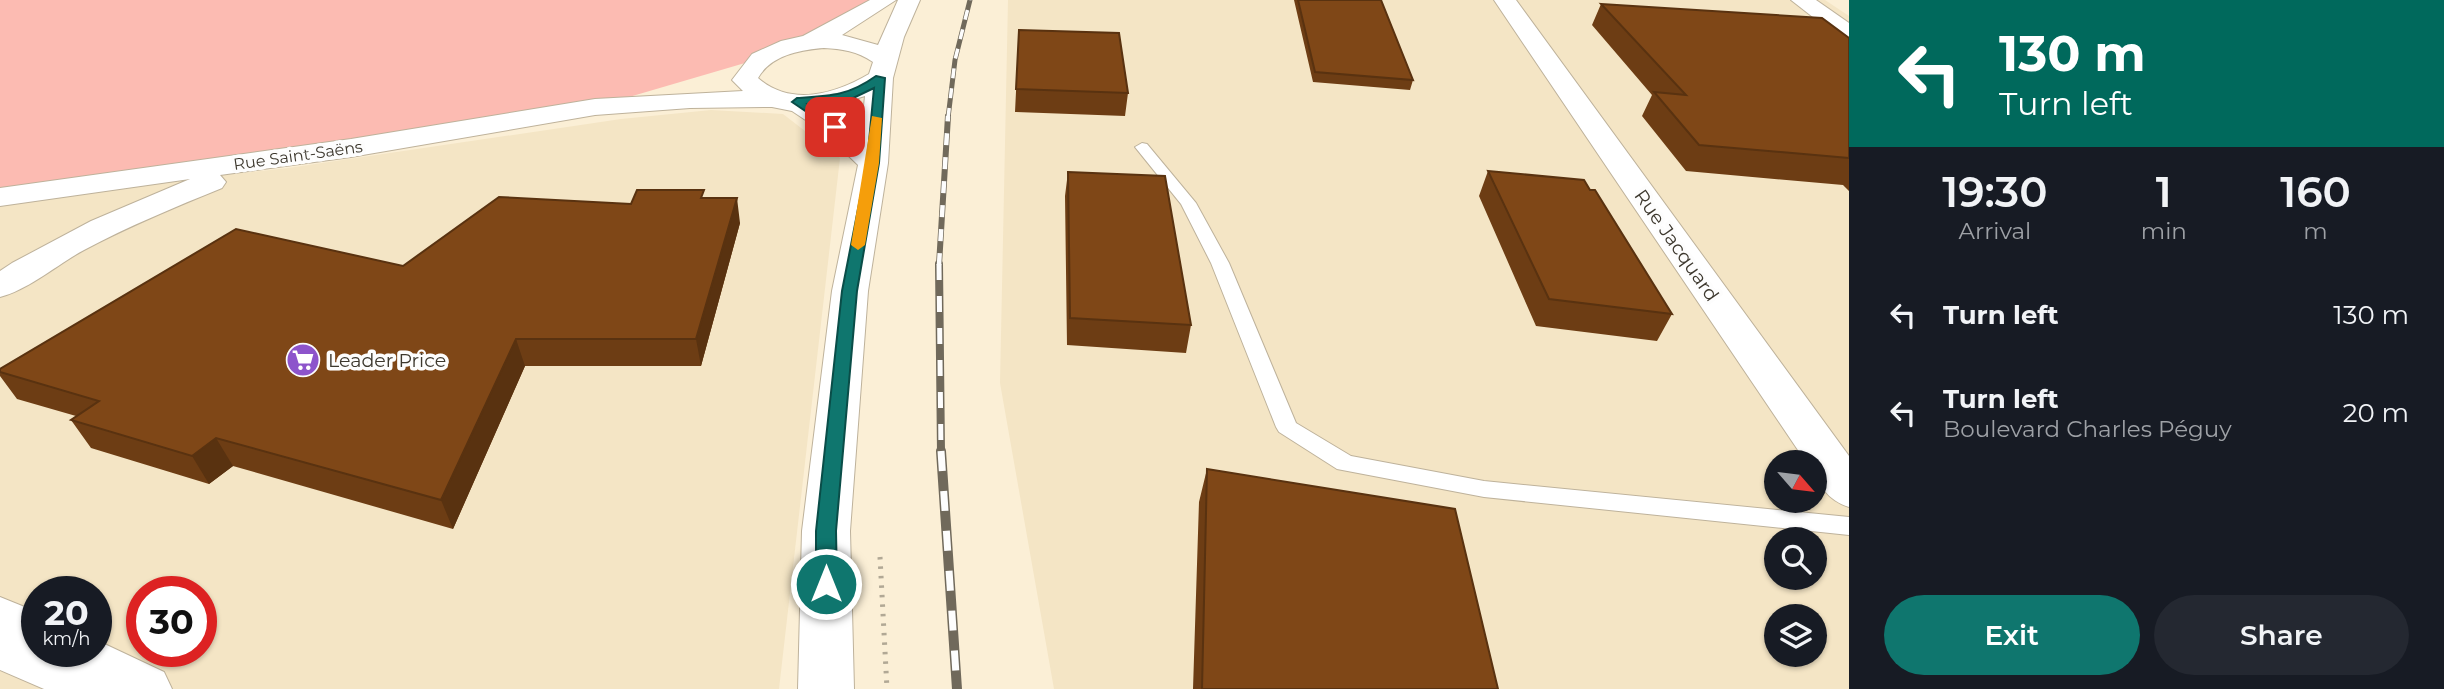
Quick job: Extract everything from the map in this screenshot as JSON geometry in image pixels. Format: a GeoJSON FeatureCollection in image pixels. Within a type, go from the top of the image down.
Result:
{"type":"FeatureCollection","features":[{"type":"Feature","properties":{"kind":"street"},"geometry":{"type":"LineString","coordinates":[[724,70],[837,29],[885,0]]}},
{"type":"Feature","properties":{"kind":"street"},"geometry":{"type":"LineString","coordinates":[[826,689],[826,531],[850,291],[873,163],[883,69],[891,37],[909,0]]}},
{"type":"Feature","properties":{"kind":"street","name":"Rue Jacquard"},"geometry":{"type":"LineString","coordinates":[[1505,0],[1849,490]]}},
{"type":"Feature","properties":{"kind":"street"},"geometry":{"type":"LineString","coordinates":[[1802,0],[1849,34]]}},
{"type":"Feature","properties":{"kind":"street"},"geometry":{"type":"LineString","coordinates":[[791,47],[832,41],[860,44],[876,51],[883,69]]}},
{"type":"Feature","properties":{"kind":"street"},"geometry":{"type":"LineString","coordinates":[[762,58],[745,80],[753,90],[784,100],[835,127],[873,163]]}},
{"type":"Feature","properties":{"kind":"street","name":"Rue Saint-Saëns"},"geometry":{"type":"LineString","coordinates":[[0,197],[292,156],[595,107],[690,100],[843,98],[864,90],[883,69]]}},
{"type":"Feature","properties":{"kind":"street","name":"Rue Saint-Saëns"},"geometry":{"type":"LineString","coordinates":[[595,107],[699,77]]}},
{"type":"Feature","properties":{"kind":"street"},"geometry":{"type":"LineString","coordinates":[[0,286],[34,263],[139,210],[239,172],[292,156]]}},
{"type":"Feature","properties":{"kind":"street"},"geometry":{"type":"LineString","coordinates":[[0,619],[21,629]]}},
{"type":"Feature","properties":{"kind":"street"},"geometry":{"type":"LineString","coordinates":[[0,646],[105,689]]}},
{"type":"Feature","properties":{"kind":"street"},"geometry":{"type":"LineString","coordinates":[[99,667],[144,689]]}},
{"type":"Feature","properties":{"kind":"lane"},"geometry":{"type":"LineString","coordinates":[[1142,148],[1188,203],[1220,263],[1287,427],[1345,463],[1484,489],[1849,526]]}},
{"type":"Feature","properties":{"kind":"shaded area"},"geometry":{"type":"Polygon","coordinates":[[[0,0],[885,0],[762,58],[595,107],[0,191],[0,0]]]}},
{"type":"Feature","properties":{"kind":"shaded area"},"geometry":{"type":"Polygon","coordinates":[[[1008,0],[1825,0],[1849,16],[1849,689],[1054,689],[1000,383],[1008,0]]]}},
{"type":"Feature","properties":{"kind":"shaded area"},"geometry":{"type":"Polygon","coordinates":[[[711,110],[783,114],[840,158],[779,689],[0,689],[0,199],[288,168],[621,119],[711,110]]]}},
{"type":"Feature","properties":{"kind":"building"},"geometry":{"type":"Polygon","coordinates":[[[1298,0],[1381,0],[1413,80],[1315,72],[1298,0]]]}},
{"type":"Feature","properties":{"kind":"building"},"geometry":{"type":"Polygon","coordinates":[[[1601,4],[1822,18],[1849,38],[1849,158],[1699,145],[1654,92],[1686,95],[1601,4]]]}},
{"type":"Feature","properties":{"kind":"building"},"geometry":{"type":"Polygon","coordinates":[[[1019,30],[1119,33],[1128,93],[1016,89],[1019,30]]]}},
{"type":"Feature","properties":{"kind":"building"},"geometry":{"type":"Polygon","coordinates":[[[1488,171],[1584,180],[1590,190],[1595,190],[1672,314],[1549,299],[1488,171]]]}},
{"type":"Feature","properties":{"kind":"building"},"geometry":{"type":"Polygon","coordinates":[[[1068,172],[1165,176],[1191,325],[1070,318],[1068,172]]]}},
{"type":"Feature","properties":{"kind":"building"},"geometry":{"type":"Polygon","coordinates":[[[637,190],[704,190],[701,198],[737,198],[696,339],[516,339],[441,500],[216,438],[192,456],[71,420],[99,401],[0,372],[0,369],[236,229],[403,266],[499,197],[631,204],[637,190]]]}},
{"type":"Feature","properties":{"kind":"building"},"geometry":{"type":"Polygon","coordinates":[[[1207,469],[1455,509],[1498,689],[1202,689],[1207,469]]]}},
{"type":"Feature","properties":{"kind":"railway"},"geometry":{"type":"LineString","coordinates":[[948,118],[955,60],[970,0]]}},
{"type":"Feature","properties":{"kind":"railway"},"geometry":{"type":"LineString","coordinates":[[939,265],[948,116]]}},
{"type":"Feature","properties":{"kind":"railway"},"geometry":{"type":"LineString","coordinates":[[939,265],[941,453]]}},
{"type":"Feature","properties":{"kind":"railway"},"geometry":{"type":"LineString","coordinates":[[941,451],[957,689]]}},
{"type":"Feature","properties":{"kind":"slow traffic"},"geometry":{"type":"LineString","coordinates":[[858,245],[873,163],[876,118]]}},
{"type":"Feature","properties":{"kind":"place","name":"Leader Price"},"geometry":{"type":"Point","coordinates":[303,360]}},
{"type":"Feature","properties":{"kind":"route"},"geometry":{"type":"LineString","coordinates":[[826,584],[826,531],[850,291],[873,163],[880,78],[864,90],[843,98],[822,102],[797,102],[835,127]]}}]}
